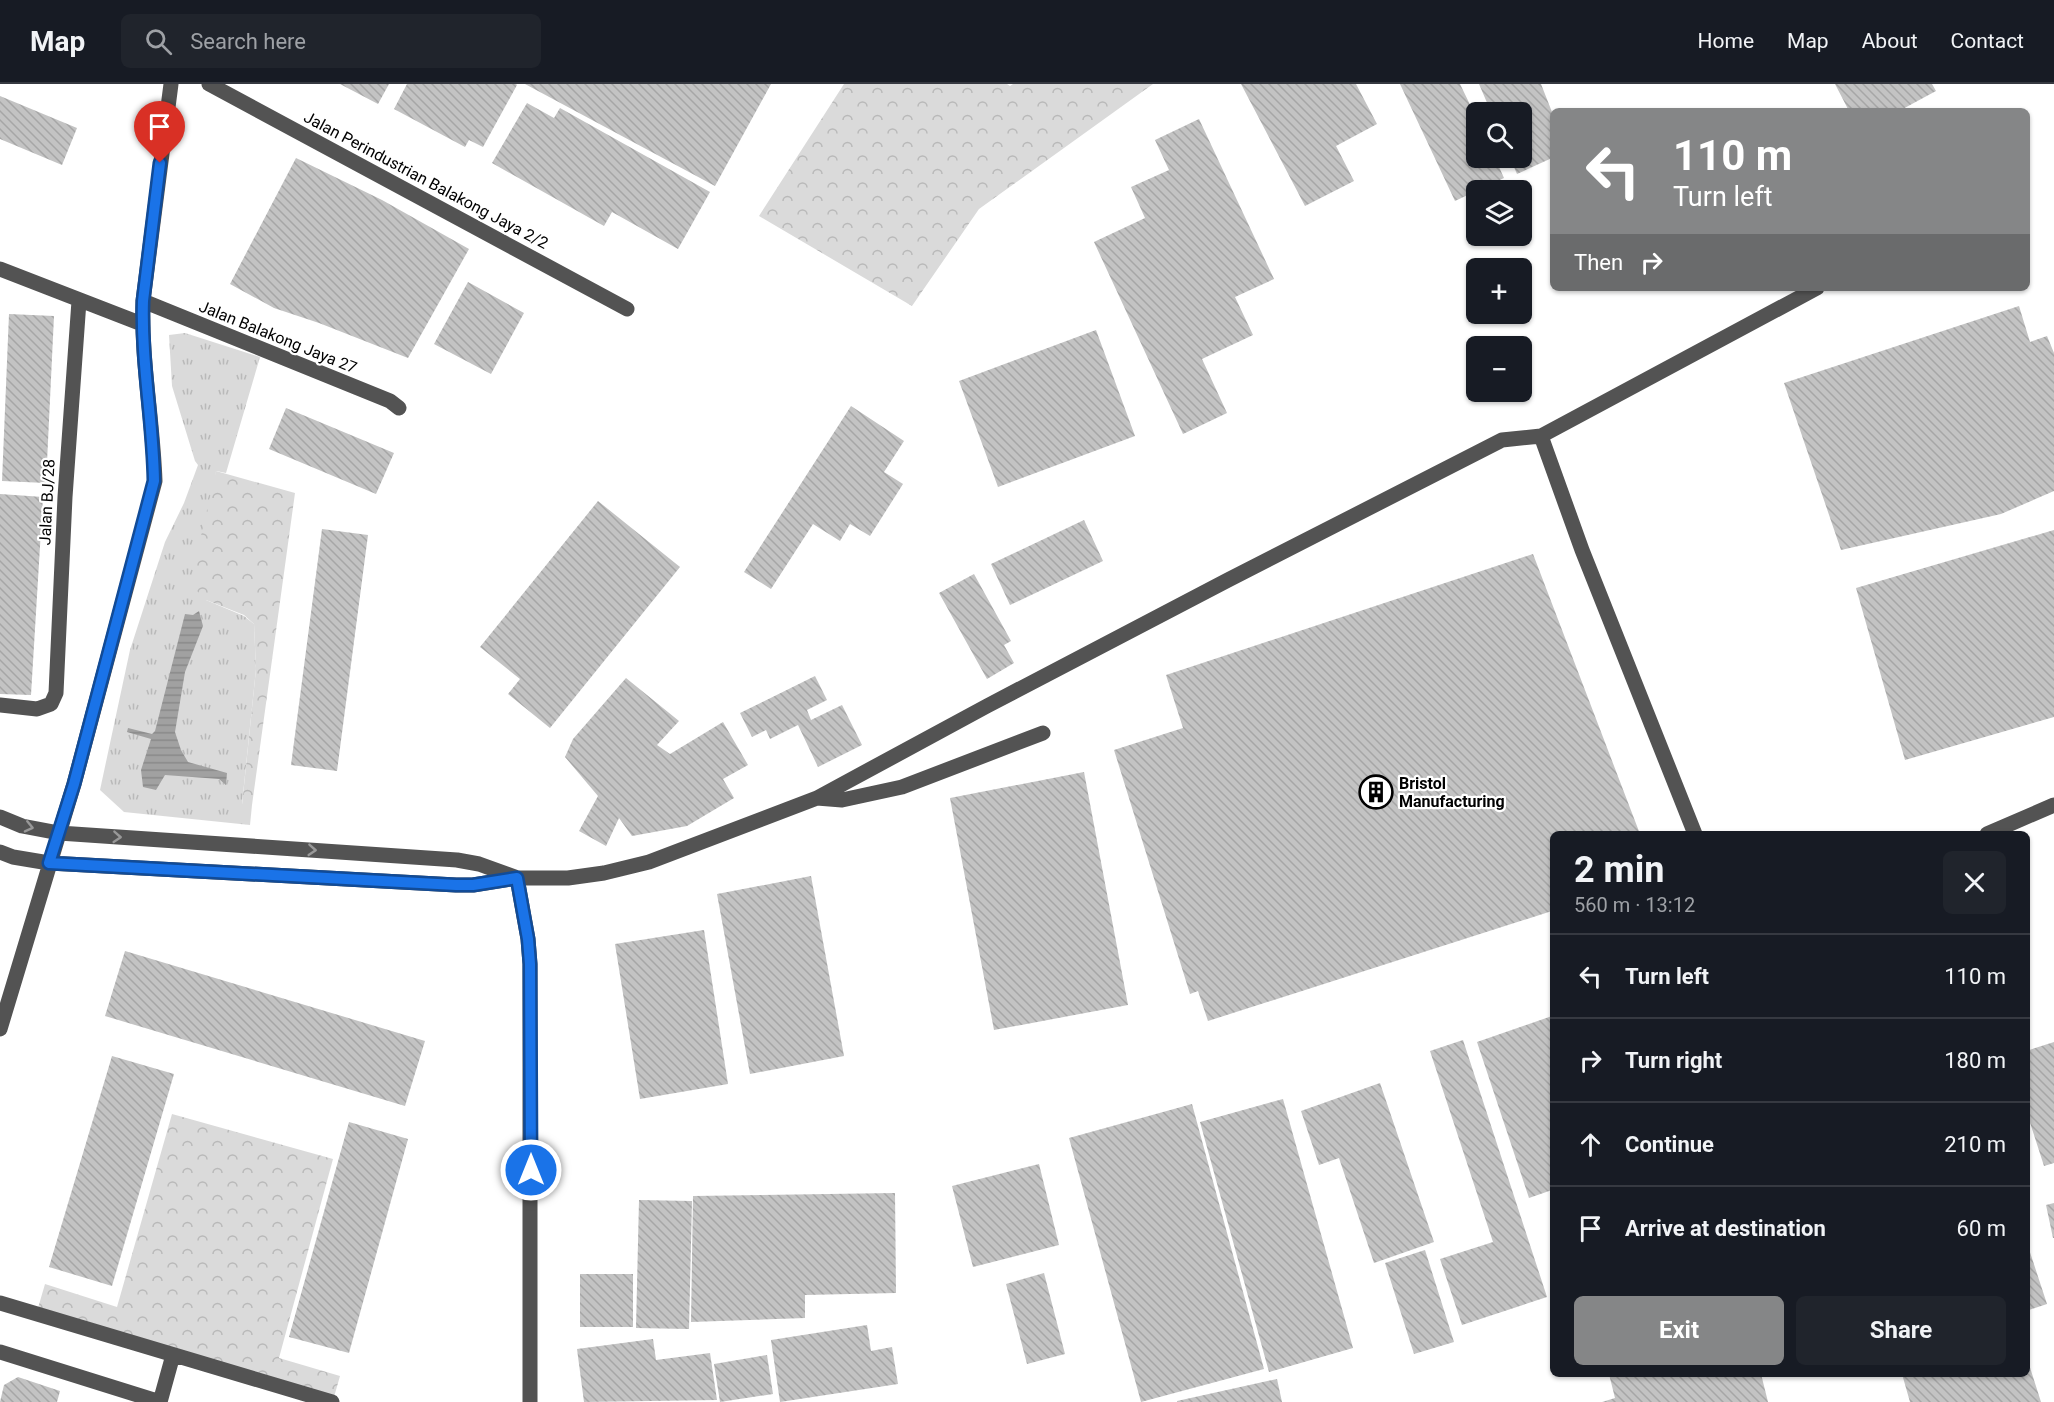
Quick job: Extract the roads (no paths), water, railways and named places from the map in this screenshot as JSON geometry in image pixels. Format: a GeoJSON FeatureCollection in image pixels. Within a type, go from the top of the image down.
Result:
{"type":"FeatureCollection","features":[{"type":"Feature","properties":{"kind":"street"},"geometry":{"type":"LineString","coordinates":[[0,1029],[74,784],[154,481],[153,442],[142,324],[171,84]]}},
{"type":"Feature","properties":{"kind":"street","name":"Jalan Perindustrian Balakong Jaya 2/2"},"geometry":{"type":"LineString","coordinates":[[209,84],[627,309]]}},
{"type":"Feature","properties":{"kind":"street"},"geometry":{"type":"LineString","coordinates":[[0,269],[142,324]]}},
{"type":"Feature","properties":{"kind":"street"},"geometry":{"type":"LineString","coordinates":[[0,852],[13,857],[49,863],[456,885],[473,885],[517,878],[568,878],[604,873],[649,862],[817,798],[1228,580],[1502,440],[1541,436],[1811,291]]}},
{"type":"Feature","properties":{"kind":"street","name":"Jalan BJ/28"},"geometry":{"type":"LineString","coordinates":[[0,705],[37,710],[51,704],[56,693],[65,497],[79,301]]}},
{"type":"Feature","properties":{"kind":"street","name":"Jalan Balakong Jaya 27"},"geometry":{"type":"LineString","coordinates":[[143,301],[390,401],[399,408]]}},
{"type":"Feature","properties":{"kind":"street"},"geometry":{"type":"LineString","coordinates":[[1541,436],[1582,550],[1694,831]]}},
{"type":"Feature","properties":{"kind":"street"},"geometry":{"type":"LineString","coordinates":[[817,798],[842,800],[902,787],[1043,734]]}},
{"type":"Feature","properties":{"kind":"street"},"geometry":{"type":"LineString","coordinates":[[1994,831],[2054,805]]}},
{"type":"Feature","properties":{"kind":"street"},"geometry":{"type":"LineString","coordinates":[[0,817],[22,826],[59,833],[457,860],[480,864],[517,878]]}},
{"type":"Feature","properties":{"kind":"street"},"geometry":{"type":"LineString","coordinates":[[517,878],[530,964],[530,1402]]}},
{"type":"Feature","properties":{"kind":"street"},"geometry":{"type":"LineString","coordinates":[[0,1304],[332,1402]]}},
{"type":"Feature","properties":{"kind":"street"},"geometry":{"type":"LineString","coordinates":[[0,1352],[160,1402],[173,1355]]}},
{"type":"Feature","properties":{"kind":"place","name":"Bristol Manufacturing"},"geometry":{"type":"Point","coordinates":[1376,792]}}]}
